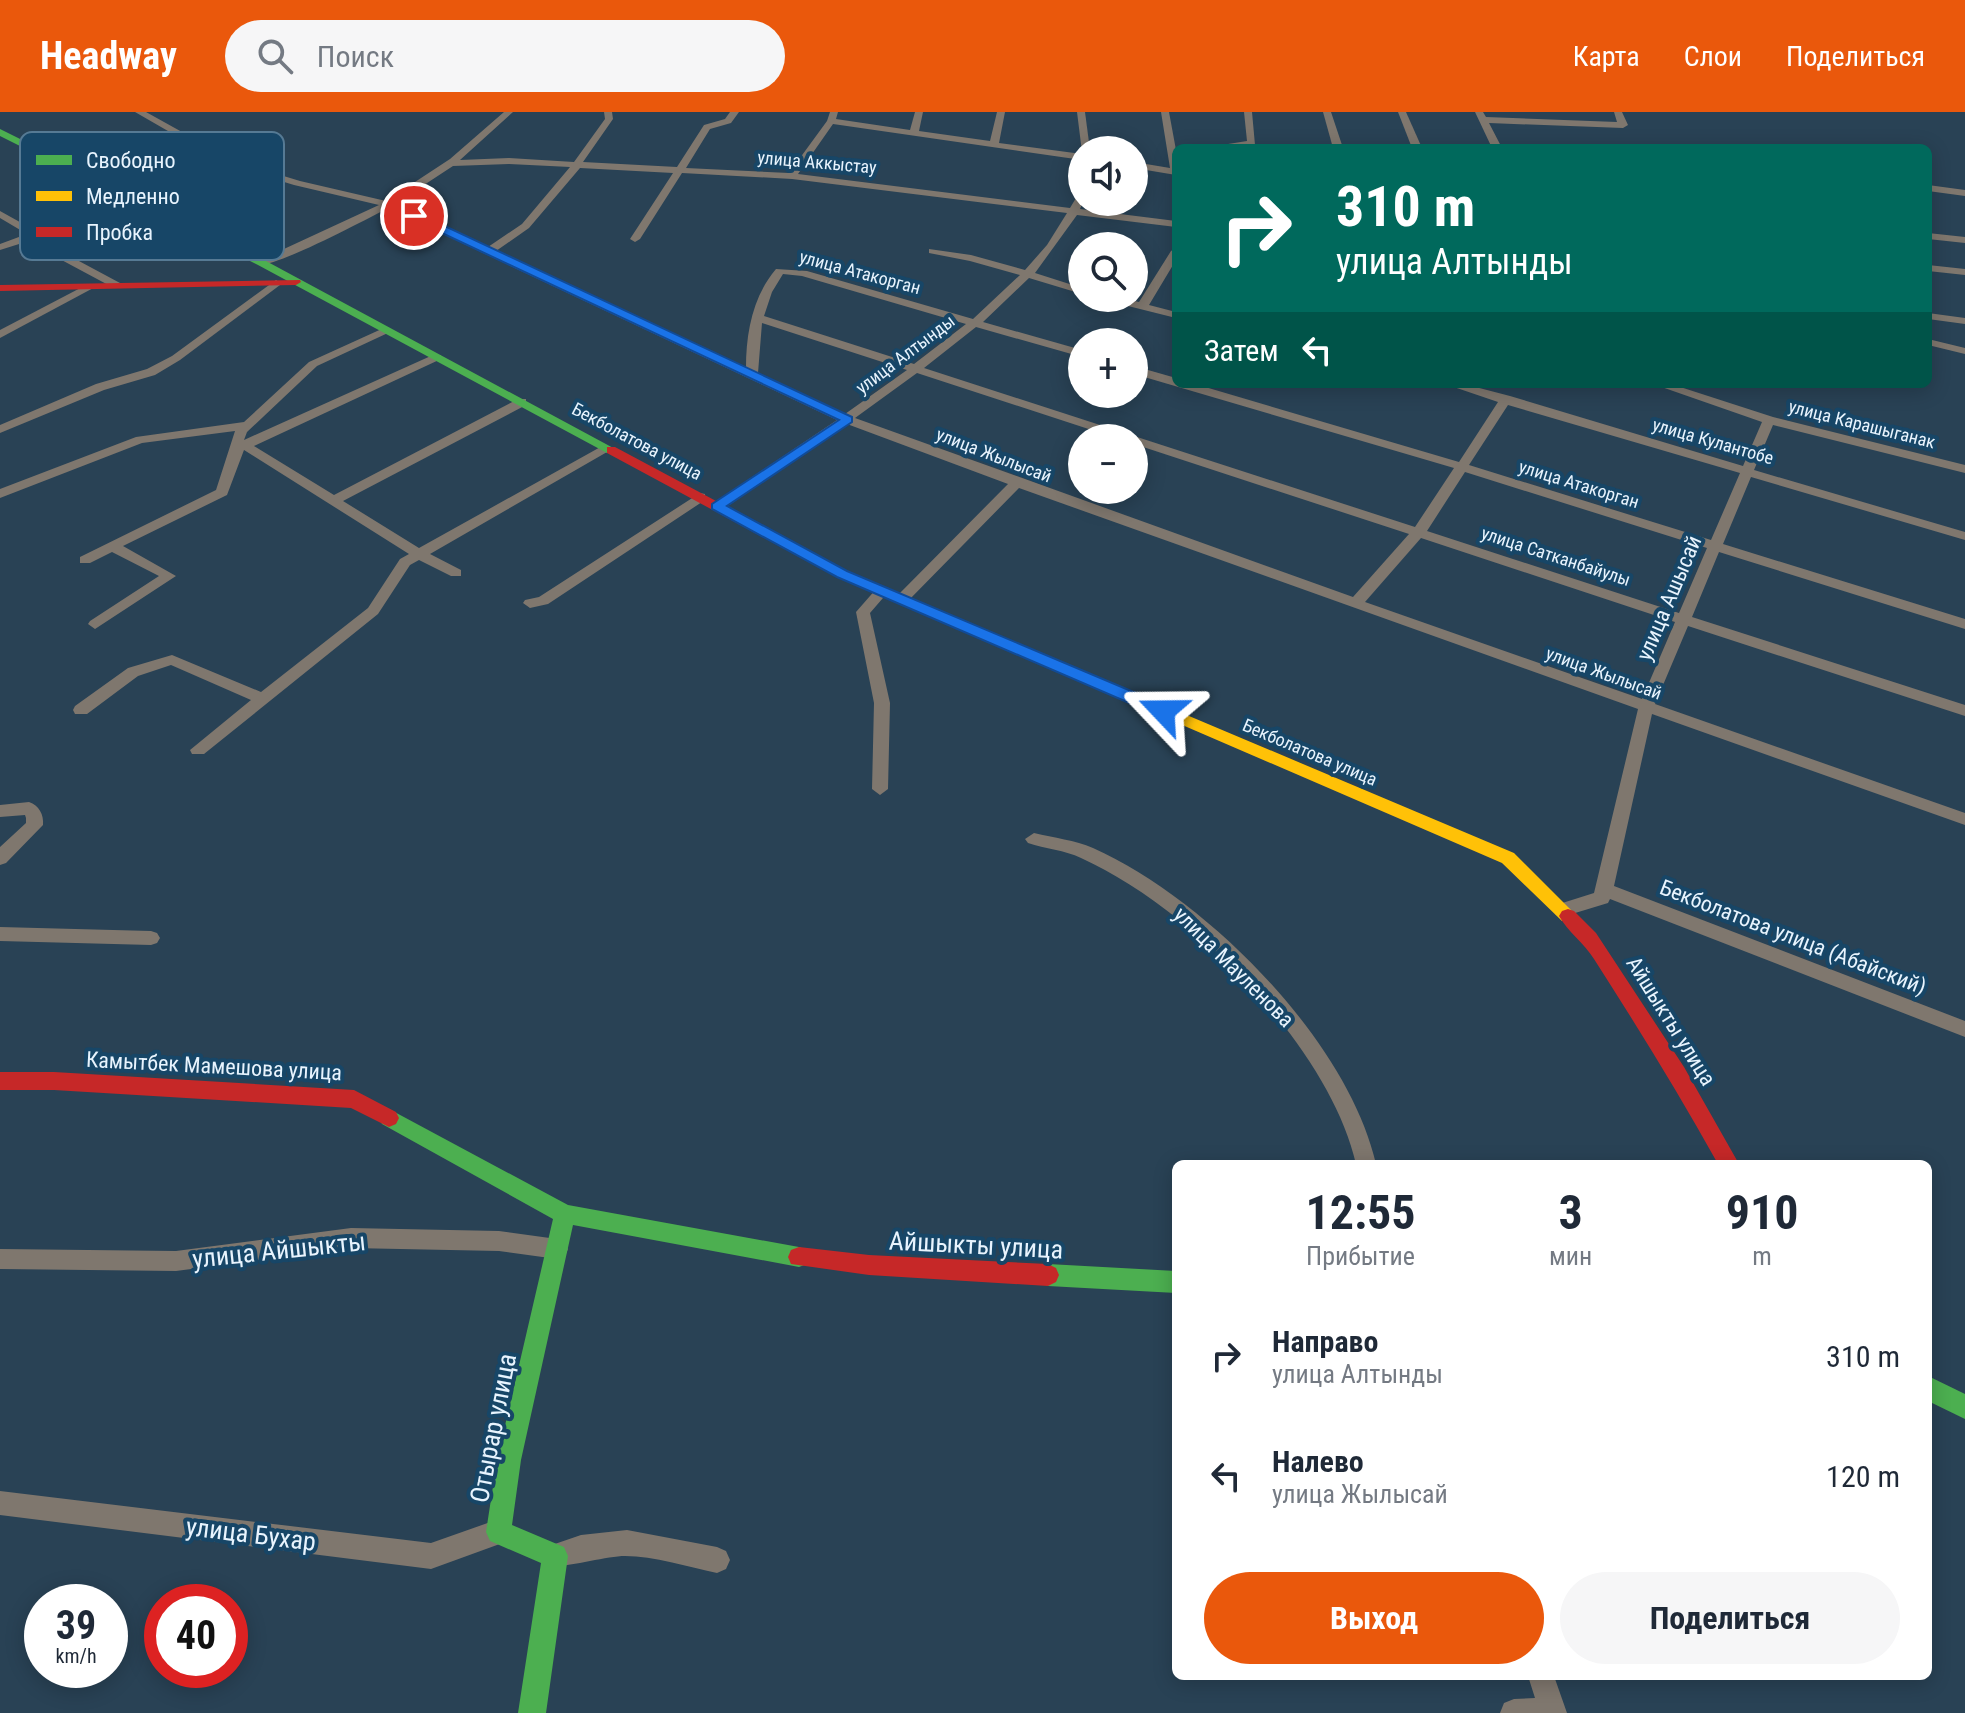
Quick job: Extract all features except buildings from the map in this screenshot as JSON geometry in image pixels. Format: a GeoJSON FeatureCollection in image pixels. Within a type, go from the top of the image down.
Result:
{"type":"FeatureCollection","features":[{"type":"Feature","properties":{"kind":"street","name":"улица Жылысай"},"geometry":{"type":"LineString","coordinates":[[139,112],[177,132]]}},
{"type":"Feature","properties":{"kind":"street"},"geometry":{"type":"LineString","coordinates":[[284,253],[354,223],[388,204],[452,163],[509,112]]}},
{"type":"Feature","properties":{"kind":"street"},"geometry":{"type":"LineString","coordinates":[[489,251],[509,241],[538,215],[609,119],[608,112]]}},
{"type":"Feature","properties":{"kind":"street"},"geometry":{"type":"LineString","coordinates":[[635,239],[707,127],[728,121],[735,112]]}},
{"type":"Feature","properties":{"kind":"street"},"geometry":{"type":"LineString","coordinates":[[914,133],[919,112]]}},
{"type":"Feature","properties":{"kind":"street"},"geometry":{"type":"LineString","coordinates":[[994,145],[1001,112]]}},
{"type":"Feature","properties":{"kind":"street"},"geometry":{"type":"LineString","coordinates":[[1081,112],[1084,136]]}},
{"type":"Feature","properties":{"kind":"street"},"geometry":{"type":"LineString","coordinates":[[1165,112],[1172,150]]}},
{"type":"Feature","properties":{"kind":"street"},"geometry":{"type":"LineString","coordinates":[[1243,144],[1252,143],[1248,112]]}},
{"type":"Feature","properties":{"kind":"street"},"geometry":{"type":"LineString","coordinates":[[1327,112],[1337,144]]}},
{"type":"Feature","properties":{"kind":"street"},"geometry":{"type":"LineString","coordinates":[[1402,112],[1415,144]]}},
{"type":"Feature","properties":{"kind":"street"},"geometry":{"type":"LineString","coordinates":[[1495,144],[1482,116],[1623,125],[1618,112]]}},
{"type":"Feature","properties":{"kind":"street"},"geometry":{"type":"LineString","coordinates":[[792,176],[832,116],[914,133],[1068,155]]}},
{"type":"Feature","properties":{"kind":"street","name":"Бекболатова улица"},"geometry":{"type":"LineString","coordinates":[[0,132],[20,142]]}},
{"type":"Feature","properties":{"kind":"street","name":"улица Аккыстау"},"geometry":{"type":"LineString","coordinates":[[452,163],[471,160],[792,176],[1068,210]]}},
{"type":"Feature","properties":{"kind":"street"},"geometry":{"type":"LineString","coordinates":[[1148,167],[1172,171]]}},
{"type":"Feature","properties":{"kind":"street","name":"улица Жылысай"},"geometry":{"type":"LineString","coordinates":[[284,179],[388,204],[848,420],[1355,604],[1965,819]]}},
{"type":"Feature","properties":{"kind":"street"},"geometry":{"type":"LineString","coordinates":[[1932,189],[1965,193]]}},
{"type":"Feature","properties":{"kind":"street"},"geometry":{"type":"LineString","coordinates":[[0,214],[20,226]]}},
{"type":"Feature","properties":{"kind":"street","name":"улица Алтынды"},"geometry":{"type":"LineString","coordinates":[[717,507],[848,420],[976,323],[1026,276],[1071,216]]}},
{"type":"Feature","properties":{"kind":"street","name":"улица Аккыстау"},"geometry":{"type":"LineString","coordinates":[[1114,216],[1172,223]]}},
{"type":"Feature","properties":{"kind":"street"},"geometry":{"type":"LineString","coordinates":[[1932,236],[1965,240]]}},
{"type":"Feature","properties":{"kind":"street"},"geometry":{"type":"LineString","coordinates":[[0,247],[20,240]]}},
{"type":"Feature","properties":{"kind":"street"},"geometry":{"type":"LineString","coordinates":[[933,251],[971,256],[1068,287]]}},
{"type":"Feature","properties":{"kind":"street"},"geometry":{"type":"LineString","coordinates":[[1148,297],[1172,258]]}},
{"type":"Feature","properties":{"kind":"street"},"geometry":{"type":"LineString","coordinates":[[69,260],[116,285]]}},
{"type":"Feature","properties":{"kind":"street","name":"Бекболатова улица"},"geometry":{"type":"LineString","coordinates":[[256,260],[842,574],[1508,858],[1562,910]]}},
{"type":"Feature","properties":{"kind":"street"},"geometry":{"type":"LineString","coordinates":[[262,263],[269,260]]}},
{"type":"Feature","properties":{"kind":"street"},"geometry":{"type":"LineString","coordinates":[[1932,268],[1965,272]]}},
{"type":"Feature","properties":{"kind":"street","name":"улица Атакорган"},"geometry":{"type":"LineString","coordinates":[[752,375],[751,362],[759,318],[770,281],[780,271],[803,273],[1068,350]]}},
{"type":"Feature","properties":{"kind":"street"},"geometry":{"type":"LineString","coordinates":[[0,288],[297,282]]}},
{"type":"Feature","properties":{"kind":"street"},"geometry":{"type":"LineString","coordinates":[[0,429],[100,387],[151,372],[176,358],[276,283]]}},
{"type":"Feature","properties":{"kind":"street"},"geometry":{"type":"LineString","coordinates":[[0,335],[92,286]]}},
{"type":"Feature","properties":{"kind":"street"},"geometry":{"type":"LineString","coordinates":[[1148,308],[1172,314]]}},
{"type":"Feature","properties":{"kind":"street"},"geometry":{"type":"LineString","coordinates":[[1932,317],[1965,321]]}},
{"type":"Feature","properties":{"kind":"street","name":"улица Сатканбайулы"},"geometry":{"type":"LineString","coordinates":[[759,318],[1084,424]]}},
{"type":"Feature","properties":{"kind":"street"},"geometry":{"type":"LineString","coordinates":[[85,560],[222,492],[240,447],[241,431],[313,364],[386,330]]}},
{"type":"Feature","properties":{"kind":"street"},"geometry":{"type":"LineString","coordinates":[[1932,343],[1965,351]]}},
{"type":"Feature","properties":{"kind":"street"},"geometry":{"type":"LineString","coordinates":[[240,447],[437,357]]}},
{"type":"Feature","properties":{"kind":"street","name":"улица Атакорган"},"geometry":{"type":"LineString","coordinates":[[1148,374],[1172,381]]}},
{"type":"Feature","properties":{"kind":"street","name":"улица Атакорган"},"geometry":{"type":"LineString","coordinates":[[1196,388],[1460,466],[1965,624]]}},
{"type":"Feature","properties":{"kind":"street","name":"улица Кулантобе"},"geometry":{"type":"LineString","coordinates":[[1466,388],[1965,536]]}},
{"type":"Feature","properties":{"kind":"street","name":"улица Карашыганак"},"geometry":{"type":"LineString","coordinates":[[1704,390],[1769,420],[1965,469]]}},
{"type":"Feature","properties":{"kind":"street"},"geometry":{"type":"LineString","coordinates":[[1355,604],[1419,532],[1506,399]]}},
{"type":"Feature","properties":{"kind":"street"},"geometry":{"type":"LineString","coordinates":[[335,500],[522,402]]}},
{"type":"Feature","properties":{"kind":"street","name":"улица Ашысай"},"geometry":{"type":"LineString","coordinates":[[1604,889],[1646,707],[1769,420]]}},
{"type":"Feature","properties":{"kind":"street"},"geometry":{"type":"LineString","coordinates":[[0,494],[140,440],[248,425]]}},
{"type":"Feature","properties":{"kind":"street","name":"улица Сатканбайулы"},"geometry":{"type":"LineString","coordinates":[[1148,444],[1965,711]]}},
{"type":"Feature","properties":{"kind":"street"},"geometry":{"type":"LineString","coordinates":[[240,447],[456,573]]}},
{"type":"Feature","properties":{"kind":"street"},"geometry":{"type":"LineString","coordinates":[[198,750],[373,611],[405,562],[608,448]]}},
{"type":"Feature","properties":{"kind":"street"},"geometry":{"type":"LineString","coordinates":[[902,599],[1017,483]]}},
{"type":"Feature","properties":{"kind":"street"},"geometry":{"type":"LineString","coordinates":[[530,603],[543,601],[700,497]]}},
{"type":"Feature","properties":{"kind":"street"},"geometry":{"type":"LineString","coordinates":[[95,624],[169,576],[112,546]]}},
{"type":"Feature","properties":{"kind":"street"},"geometry":{"type":"LineString","coordinates":[[880,789],[882,703],[863,612],[882,591]]}},
{"type":"Feature","properties":{"kind":"street"},"geometry":{"type":"LineString","coordinates":[[81,710],[133,672],[172,660],[262,698]]}},
{"type":"Feature","properties":{"kind":"street"},"geometry":{"type":"LineString","coordinates":[[0,811],[29,808],[35,817],[34,825],[0,858]]}},
{"type":"Feature","properties":{"kind":"street","name":"улица Мауленова"},"geometry":{"type":"LineString","coordinates":[[1034,839],[1087,853],[1165,899],[1260,986],[1314,1049],[1360,1133],[1365,1160]]}},
{"type":"Feature","properties":{"kind":"street"},"geometry":{"type":"LineString","coordinates":[[1562,910],[1602,898],[1604,889]]}},
{"type":"Feature","properties":{"kind":"street","name":"Бекболатова улица (Абайский)"},"geometry":{"type":"LineString","coordinates":[[1604,889],[1965,1029]]}},
{"type":"Feature","properties":{"kind":"street","name":"Айшыкты улица"},"geometry":{"type":"LineString","coordinates":[[1562,910],[1590,938],[1677,1073],[1727,1160]]}},
{"type":"Feature","properties":{"kind":"street"},"geometry":{"type":"LineString","coordinates":[[0,934],[151,938]]}},
{"type":"Feature","properties":{"kind":"street","name":"Камытбек Мамешова улица"},"geometry":{"type":"LineString","coordinates":[[0,1081],[54,1081],[354,1099],[565,1214]]}},
{"type":"Feature","properties":{"kind":"street","name":"Айшыкты улица"},"geometry":{"type":"LineString","coordinates":[[565,1214],[775,1254],[869,1265],[1172,1282]]}},
{"type":"Feature","properties":{"kind":"street","name":"Отырар улица"},"geometry":{"type":"LineString","coordinates":[[555,1556],[499,1532],[509,1460],[565,1214]]}},
{"type":"Feature","properties":{"kind":"street","name":"улица Айшыкты"},"geometry":{"type":"LineString","coordinates":[[0,1259],[176,1261],[351,1238],[499,1241],[557,1249]]}},
{"type":"Feature","properties":{"kind":"street"},"geometry":{"type":"LineString","coordinates":[[1932,1390],[1965,1407]]}},
{"type":"Feature","properties":{"kind":"street","name":"улица Бухар"},"geometry":{"type":"LineString","coordinates":[[0,1503],[431,1556],[499,1532]]}},
{"type":"Feature","properties":{"kind":"street"},"geometry":{"type":"LineString","coordinates":[[532,1713],[555,1556],[581,1548],[627,1543],[717,1560]]}},
{"type":"Feature","properties":{"kind":"street"},"geometry":{"type":"LineString","coordinates":[[1514,1713],[1553,1712],[1542,1680]]}},
{"type":"Feature","properties":{"kind":"traffic: fast"},"geometry":{"type":"LineString","coordinates":[[0,132],[20,142]]}},
{"type":"Feature","properties":{"kind":"traffic: fast"},"geometry":{"type":"LineString","coordinates":[[256,260],[611,450]]}},
{"type":"Feature","properties":{"kind":"traffic: fast"},"geometry":{"type":"LineString","coordinates":[[389,1118],[565,1214],[799,1257]]}},
{"type":"Feature","properties":{"kind":"traffic: fast"},"geometry":{"type":"LineString","coordinates":[[532,1713],[555,1556],[499,1532],[509,1460],[565,1214]]}},
{"type":"Feature","properties":{"kind":"traffic: fast"},"geometry":{"type":"LineString","coordinates":[[1048,1275],[1172,1282]]}},
{"type":"Feature","properties":{"kind":"traffic: fast"},"geometry":{"type":"LineString","coordinates":[[1932,1390],[1965,1407]]}},
{"type":"Feature","properties":{"kind":"traffic: slow"},"geometry":{"type":"LineString","coordinates":[[1016,648],[1508,858],[1568,916]]}},
{"type":"Feature","properties":{"kind":"traffic: jam"},"geometry":{"type":"LineString","coordinates":[[0,288],[296,282]]}},
{"type":"Feature","properties":{"kind":"traffic: jam"},"geometry":{"type":"LineString","coordinates":[[611,450],[842,574],[1016,648]]}},
{"type":"Feature","properties":{"kind":"traffic: jam"},"geometry":{"type":"LineString","coordinates":[[1568,916],[1590,938],[1677,1073],[1727,1160]]}},
{"type":"Feature","properties":{"kind":"traffic: jam"},"geometry":{"type":"LineString","coordinates":[[0,1081],[54,1081],[354,1099],[389,1118]]}},
{"type":"Feature","properties":{"kind":"traffic: jam"},"geometry":{"type":"LineString","coordinates":[[799,1257],[869,1265],[1048,1275]]}},
{"type":"Feature","properties":{"kind":"route"},"geometry":{"type":"LineString","coordinates":[[414,216],[848,420],[717,507],[842,574],[1163,711]]}}]}
